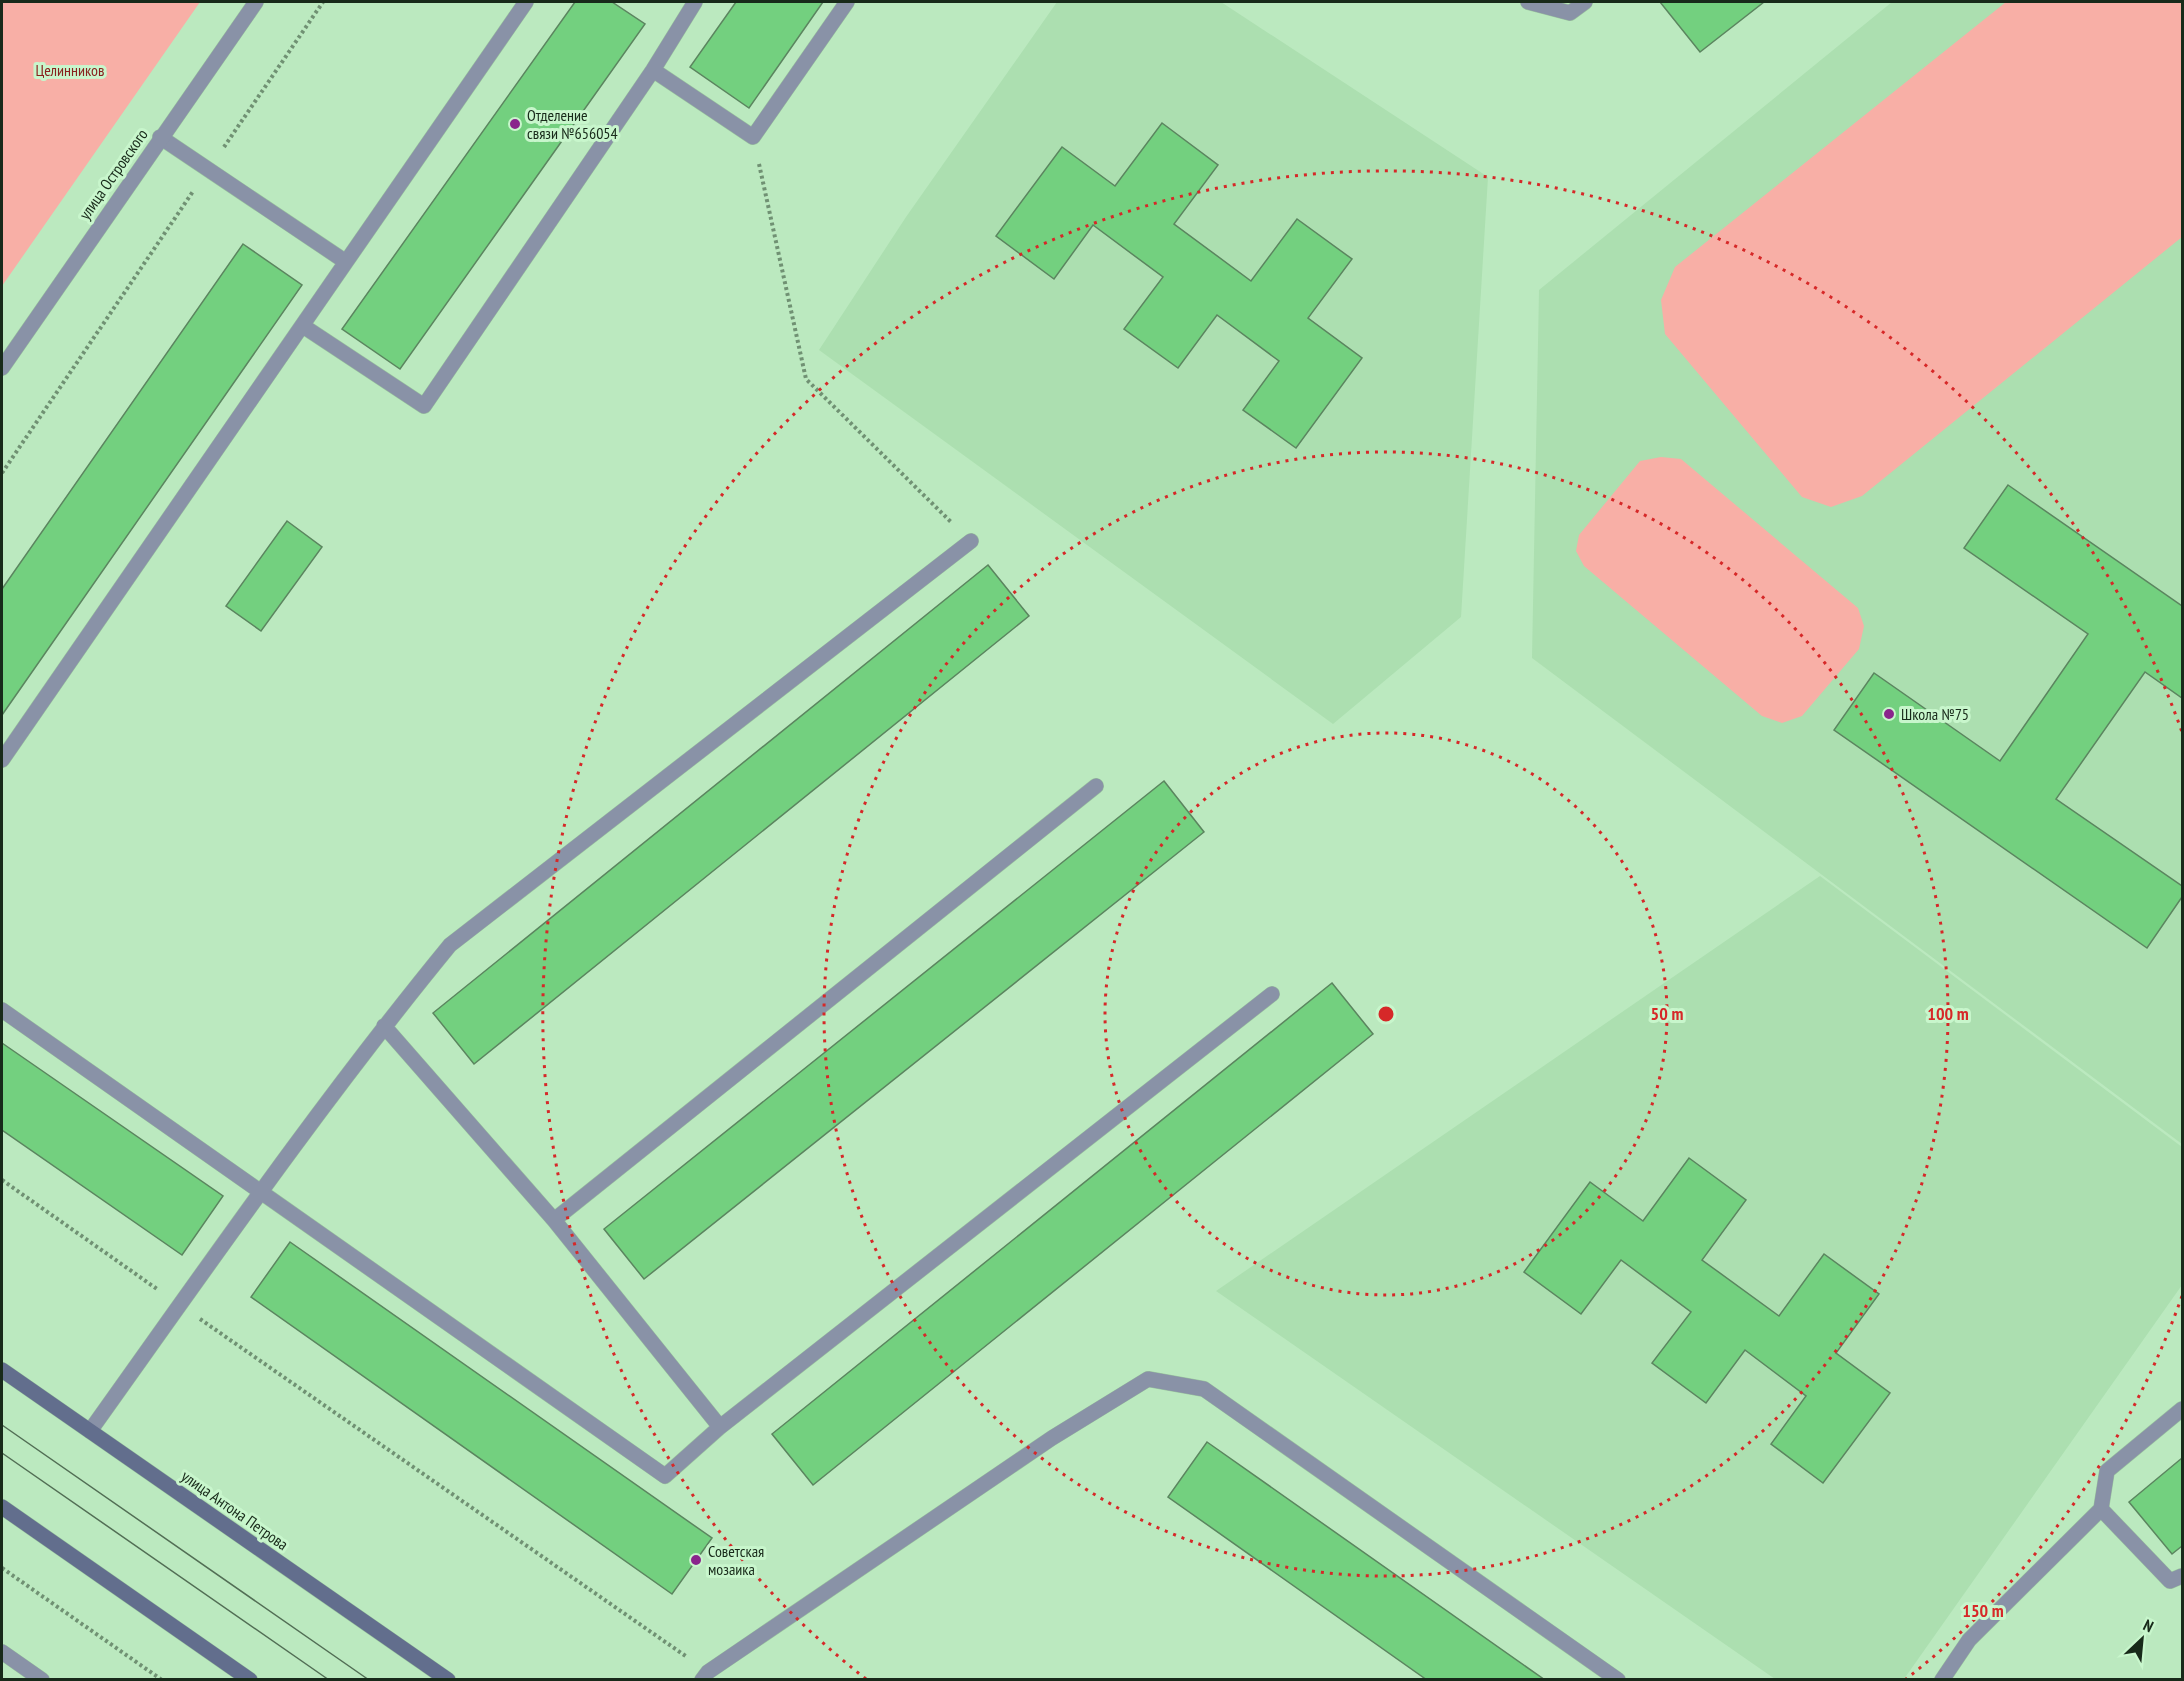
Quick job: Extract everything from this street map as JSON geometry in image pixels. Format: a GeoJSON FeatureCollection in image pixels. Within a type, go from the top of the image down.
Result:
{"type":"FeatureCollection","features":[{"type":"Feature","properties":{"kind":"main road","name":"улица Антона Петрова"},"geometry":{"type":"LineString","coordinates":[[2,1370],[448,1680]]}},
{"type":"Feature","properties":{"kind":"main road"},"geometry":{"type":"LineString","coordinates":[[2,1507],[250,1680]]}},
{"type":"Feature","properties":{"kind":"street","name":"улица Островского"},"geometry":{"type":"LineString","coordinates":[[2,368],[160,137],[256,2]]}},
{"type":"Feature","properties":{"kind":"street"},"geometry":{"type":"LineString","coordinates":[[2,760],[526,2]]}},
{"type":"Feature","properties":{"kind":"street"},"geometry":{"type":"LineString","coordinates":[[303,326],[424,406],[653,70],[695,2]]}},
{"type":"Feature","properties":{"kind":"street"},"geometry":{"type":"LineString","coordinates":[[653,70],[753,137],[847,2]]}},
{"type":"Feature","properties":{"kind":"street"},"geometry":{"type":"LineString","coordinates":[[1528,2],[1570,13],[1585,2]]}},
{"type":"Feature","properties":{"kind":"street"},"geometry":{"type":"LineString","coordinates":[[160,137],[346,262]]}},
{"type":"Feature","properties":{"kind":"street"},"geometry":{"type":"LineString","coordinates":[[90,1431],[260,1193],[384,1026],[450,945],[971,542]]}},
{"type":"Feature","properties":{"kind":"street"},"geometry":{"type":"LineString","coordinates":[[554,1220],[1096,786]]}},
{"type":"Feature","properties":{"kind":"street"},"geometry":{"type":"LineString","coordinates":[[2,1010],[664,1476],[720,1427],[1272,994]]}},
{"type":"Feature","properties":{"kind":"street"},"geometry":{"type":"LineString","coordinates":[[384,1026],[554,1220],[720,1427]]}},
{"type":"Feature","properties":{"kind":"street"},"geometry":{"type":"LineString","coordinates":[[705,1676],[1052,1438],[1148,1378],[1204,1389],[1618,1680]]}},
{"type":"Feature","properties":{"kind":"street"},"geometry":{"type":"LineString","coordinates":[[1942,1680],[1969,1640],[2101,1509],[2107,1471],[2182,1409]]}},
{"type":"Feature","properties":{"kind":"street"},"geometry":{"type":"LineString","coordinates":[[2101,1509],[2170,1581],[2182,1576]]}},
{"type":"Feature","properties":{"kind":"street"},"geometry":{"type":"LineString","coordinates":[[2,1652],[42,1680]]}},
{"type":"Feature","properties":{"kind":"path"},"geometry":{"type":"LineString","coordinates":[[2,473],[323,2]]}},
{"type":"Feature","properties":{"kind":"path"},"geometry":{"type":"LineString","coordinates":[[753,137],[806,379],[971,542]]}},
{"type":"Feature","properties":{"kind":"path"},"geometry":{"type":"LineString","coordinates":[[2,1180],[705,1676]]}},
{"type":"Feature","properties":{"kind":"path"},"geometry":{"type":"LineString","coordinates":[[2,1568],[162,1680]]}},
{"type":"Feature","properties":{"kind":"shaded area"},"geometry":{"type":"Polygon","coordinates":[[[1057,2],[1221,2],[1488,177],[1461,617],[1333,724],[819,350],[906,217],[1057,2]]]}},
{"type":"Feature","properties":{"kind":"shaded area"},"geometry":{"type":"Polygon","coordinates":[[[1892,2],[2182,2],[2182,1144],[1532,658],[1539,290],[1892,2]]]}},
{"type":"Feature","properties":{"kind":"shaded area"},"geometry":{"type":"Polygon","coordinates":[[[1820,876],[2182,1147],[2182,1285],[1904,1679],[1775,1679],[1216,1291],[1820,876]]]}},
{"type":"Feature","properties":{"kind":"green space","name":"Целинников"},"geometry":{"type":"Polygon","coordinates":[[[2,2],[200,2],[2,286],[2,2]]]}},
{"type":"Feature","properties":{"kind":"green space"},"geometry":{"type":"Polygon","coordinates":[[[2006,2],[2182,2],[2182,237],[1862,496],[1831,507],[1802,497],[1665,334],[1661,300],[1675,267],[2006,2]]]}},
{"type":"Feature","properties":{"kind":"green space"},"geometry":{"type":"Polygon","coordinates":[[[1661,457],[1681,459],[1858,608],[1864,626],[1859,649],[1802,716],[1782,723],[1762,716],[1584,566],[1576,551],[1579,535],[1640,461],[1661,457]]]}},
{"type":"Feature","properties":{"kind":"building"},"geometry":{"type":"Polygon","coordinates":[[[575,2],[612,2],[645,24],[400,369],[342,329],[575,2]]]}},
{"type":"Feature","properties":{"kind":"building"},"geometry":{"type":"Polygon","coordinates":[[[736,2],[823,2],[749,108],[690,67],[736,2]]]}},
{"type":"Feature","properties":{"kind":"building"},"geometry":{"type":"Polygon","coordinates":[[[1660,2],[1764,2],[1700,52],[1660,2]]]}},
{"type":"Feature","properties":{"kind":"building"},"geometry":{"type":"Polygon","coordinates":[[[1162,123],[1218,165],[1174,224],[1251,281],[1297,219],[1352,259],[1308,318],[1362,358],[1296,448],[1243,410],[1279,361],[1217,315],[1178,368],[1124,329],[1163,277],[1093,225],[1054,279],[996,236],[1062,147],[1115,186],[1162,123]]]}},
{"type":"Feature","properties":{"kind":"building"},"geometry":{"type":"Polygon","coordinates":[[[243,244],[302,285],[2,715],[2,589],[243,244]]]}},
{"type":"Feature","properties":{"kind":"building","name":"Школа №75"},"geometry":{"type":"Polygon","coordinates":[[[2008,485],[2182,606],[2182,698],[2145,672],[2056,799],[2182,886],[2182,897],[2147,948],[1834,730],[1874,673],[2000,761],[2088,634],[1964,548],[2008,485]]]}},
{"type":"Feature","properties":{"kind":"building"},"geometry":{"type":"Polygon","coordinates":[[[287,521],[322,547],[261,631],[226,606],[287,521]]]}},
{"type":"Feature","properties":{"kind":"building"},"geometry":{"type":"Polygon","coordinates":[[[988,565],[1029,616],[474,1064],[433,1013],[988,565]]]}},
{"type":"Feature","properties":{"kind":"building"},"geometry":{"type":"Polygon","coordinates":[[[1164,781],[1204,832],[644,1279],[604,1229],[1164,781]]]}},
{"type":"Feature","properties":{"kind":"building"},"geometry":{"type":"Polygon","coordinates":[[[1332,983],[1373,1034],[813,1485],[772,1434],[1332,983]]]}},
{"type":"Feature","properties":{"kind":"building"},"geometry":{"type":"Polygon","coordinates":[[[2,1043],[223,1196],[182,1255],[2,1130],[2,1043]]]}},
{"type":"Feature","properties":{"kind":"building"},"geometry":{"type":"Polygon","coordinates":[[[1689,1158],[1746,1200],[1702,1260],[1779,1316],[1824,1254],[1879,1294],[1836,1353],[1890,1393],[1823,1483],[1771,1444],[1806,1396],[1745,1350],[1706,1403],[1652,1363],[1691,1312],[1621,1260],[1581,1314],[1524,1272],[1590,1182],[1643,1221],[1689,1158]]]}},
{"type":"Feature","properties":{"kind":"building"},"geometry":{"type":"Polygon","coordinates":[[[290,1242],[712,1538],[672,1594],[251,1297],[290,1242]]]}},
{"type":"Feature","properties":{"kind":"building"},"geometry":{"type":"Polygon","coordinates":[[[1207,1442],[1545,1680],[1427,1680],[1168,1497],[1207,1442]]]}},
{"type":"Feature","properties":{"kind":"building"},"geometry":{"type":"Polygon","coordinates":[[[2182,1458],[2182,1546],[2172,1554],[2129,1502],[2182,1458]]]}},
{"type":"Feature","properties":{"kind":"tram line"},"geometry":{"type":"LineString","coordinates":[[2,1425],[369,1680]]}},
{"type":"Feature","properties":{"kind":"tram line"},"geometry":{"type":"LineString","coordinates":[[2,1453],[329,1680]]}},
{"type":"Feature","properties":{"kind":"place","name":"Отделение связи №656054"},"geometry":{"type":"Point","coordinates":[515,124]}},
{"type":"Feature","properties":{"kind":"place","name":"Школа №75"},"geometry":{"type":"Point","coordinates":[1889,714]}},
{"type":"Feature","properties":{"kind":"place","name":"Советская мозаика"},"geometry":{"type":"Point","coordinates":[696,1560]}}]}
